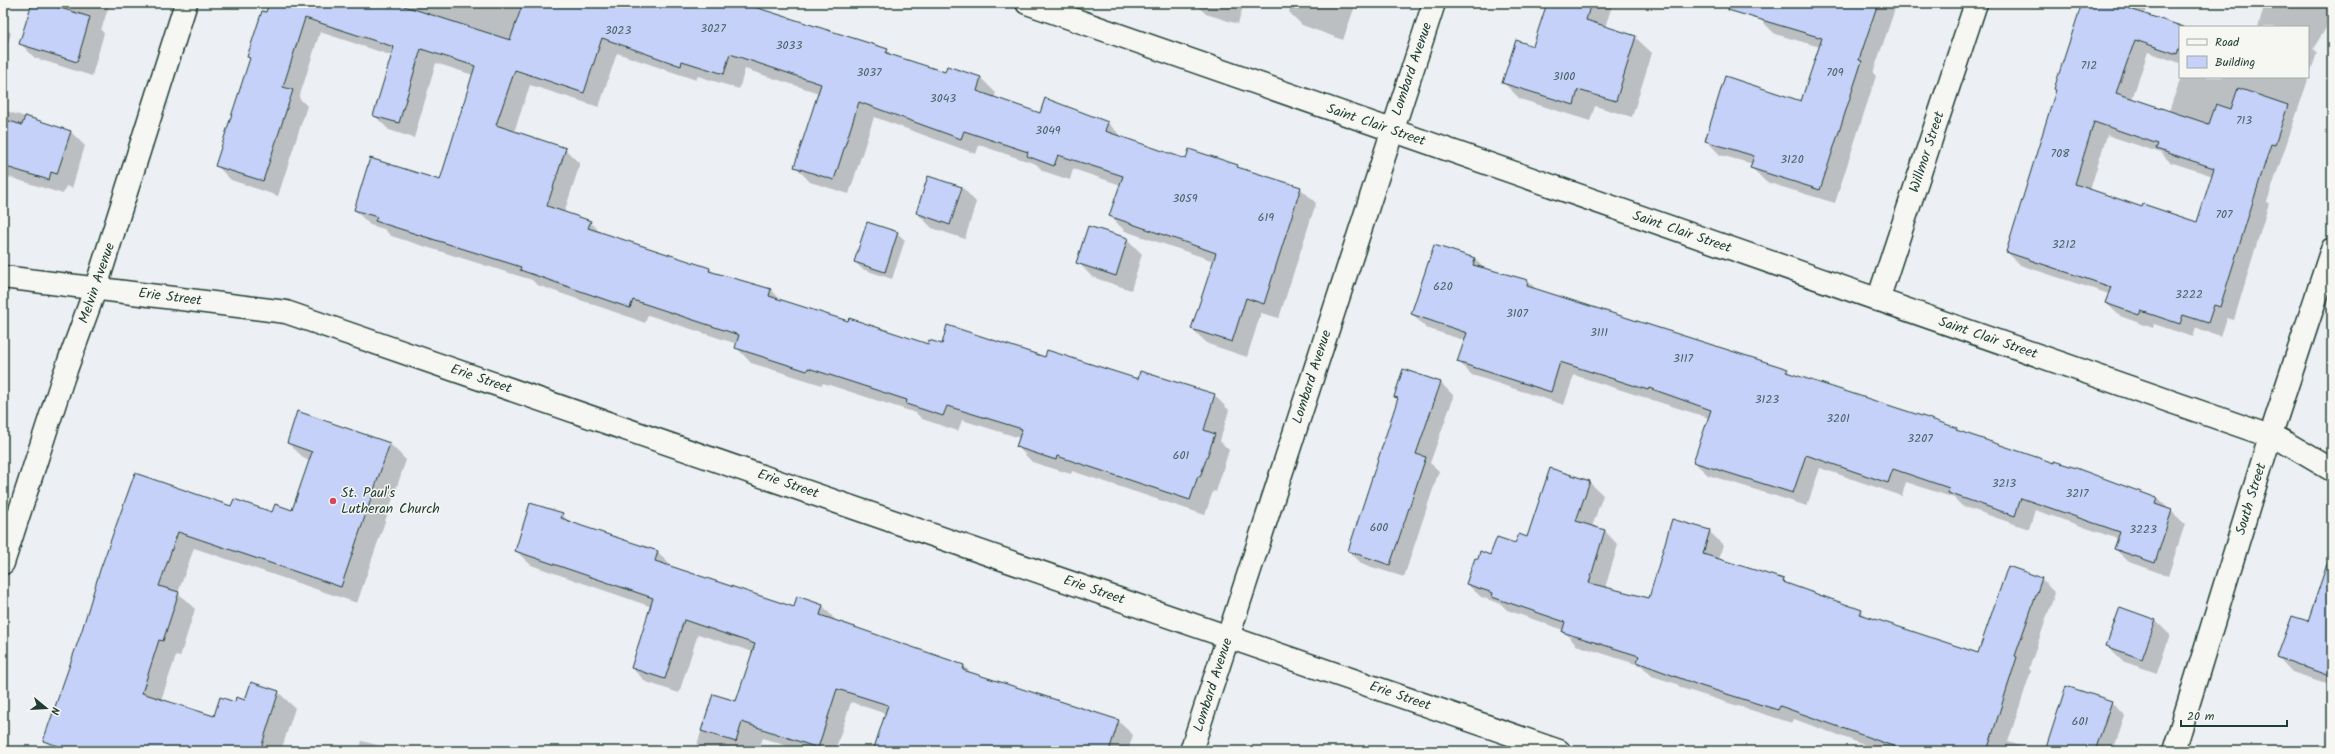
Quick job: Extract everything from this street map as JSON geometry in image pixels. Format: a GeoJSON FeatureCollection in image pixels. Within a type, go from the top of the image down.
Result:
{"type":"FeatureCollection","features":[{"type":"Feature","properties":{"kind":"street","name":"Melvin Avenue"},"geometry":{"type":"LineString","coordinates":[[3,563],[63,378],[96,287],[186,3]]}},
{"type":"Feature","properties":{"kind":"street","name":"Saint Clair Street"},"geometry":{"type":"LineString","coordinates":[[1027,3],[1075,11],[1392,130],[2270,436],[2281,440],[2332,470]]}},
{"type":"Feature","properties":{"kind":"street","name":"Lombard Avenue"},"geometry":{"type":"LineString","coordinates":[[1191,751],[1434,3]]}},
{"type":"Feature","properties":{"kind":"street","name":"Willmor Street"},"geometry":{"type":"LineString","coordinates":[[1878,300],[1976,3]]}},
{"type":"Feature","properties":{"kind":"street","name":"South Street"},"geometry":{"type":"LineString","coordinates":[[2174,751],[2270,436],[2332,249]]}},
{"type":"Feature","properties":{"kind":"street","name":"Erie Street"},"geometry":{"type":"LineString","coordinates":[[3,277],[96,287],[286,312],[1559,751]]}},
{"type":"Feature","properties":{"kind":"building"},"geometry":{"type":"Polygon","coordinates":[[[32,3],[44,3],[90,17],[77,62],[19,44],[32,3]]]}},
{"type":"Feature","properties":{"kind":"building"},"geometry":{"type":"Polygon","coordinates":[[[269,3],[395,3],[510,40],[523,3],[742,3],[888,49],[886,53],[945,72],[947,66],[981,77],[977,91],[1040,113],[1045,98],[1108,122],[1105,131],[1186,159],[1189,149],[1238,165],[1237,167],[1301,187],[1264,304],[1246,298],[1232,342],[1191,329],[1216,253],[1109,216],[1123,176],[1058,155],[1054,166],[1027,156],[1028,152],[964,131],[961,139],[859,102],[834,180],[794,167],[821,84],[730,54],[724,74],[682,61],[681,66],[602,38],[584,93],[515,70],[496,125],[566,148],[547,206],[591,221],[588,228],[710,268],[709,271],[771,289],[769,296],[848,321],[849,318],[928,344],[929,340],[942,344],[947,325],[1045,357],[1047,350],[1138,379],[1140,371],[1215,394],[1204,430],[1215,434],[1200,477],[1198,476],[1190,500],[1057,456],[1056,460],[1016,447],[1022,429],[947,406],[943,416],[906,404],[907,400],[808,368],[807,371],[735,348],[739,335],[633,300],[630,308],[520,270],[521,267],[375,221],[377,217],[354,210],[370,158],[440,180],[475,66],[421,49],[399,123],[373,116],[394,47],[305,18],[283,87],[293,90],[263,181],[215,166],[250,58],[247,57],[262,11],[266,12],[269,3]]]}},
{"type":"Feature","properties":{"kind":"building"},"geometry":{"type":"Polygon","coordinates":[[[1547,3],[1591,3],[1586,20],[1636,36],[1616,101],[1578,90],[1574,105],[1502,83],[1516,40],[1533,46],[1547,3]]]}},
{"type":"Feature","properties":{"kind":"building"},"geometry":{"type":"Polygon","coordinates":[[[1729,3],[1878,3],[1859,60],[1862,61],[1820,190],[1750,168],[1754,156],[1705,141],[1725,76],[1801,101],[1822,38],[1728,10],[1729,3]]]}},
{"type":"Feature","properties":{"kind":"building"},"geometry":{"type":"Polygon","coordinates":[[[2082,3],[2132,3],[2130,9],[2181,26],[2179,26],[2179,48],[2177,54],[2135,40],[2116,93],[2209,124],[2216,104],[2231,109],[2238,88],[2288,105],[2275,145],[2271,144],[2220,307],[2214,305],[2208,323],[2183,315],[2180,324],[2141,311],[2139,315],[2105,303],[2111,287],[2006,252],[2056,90],[2054,89],[2082,3]],[[2094,122],[2075,184],[2142,207],[2143,204],[2197,222],[2214,168],[2156,149],[2158,144],[2094,122]]]}},
{"type":"Feature","properties":{"kind":"building"},"geometry":{"type":"Polygon","coordinates":[[[25,116],[71,131],[57,174],[51,172],[49,180],[3,166],[3,119],[22,125],[25,116]]]}},
{"type":"Feature","properties":{"kind":"building"},"geometry":{"type":"Polygon","coordinates":[[[928,176],[962,187],[950,225],[916,213],[928,176]]]}},
{"type":"Feature","properties":{"kind":"building"},"geometry":{"type":"Polygon","coordinates":[[[867,222],[898,232],[885,272],[854,262],[867,222]]]}},
{"type":"Feature","properties":{"kind":"building"},"geometry":{"type":"Polygon","coordinates":[[[1088,226],[1128,238],[1116,276],[1076,263],[1088,226]]]}},
{"type":"Feature","properties":{"kind":"building"},"geometry":{"type":"Polygon","coordinates":[[[1434,245],[1475,258],[1473,265],[1528,280],[1527,286],[1788,369],[1786,372],[1925,417],[1957,428],[1956,430],[2054,463],[2054,461],[2076,468],[2157,498],[2155,504],[2172,510],[2155,563],[2114,549],[2120,532],[2021,498],[2015,516],[1948,493],[1949,488],[1893,469],[1888,483],[1806,455],[1793,493],[1693,462],[1711,410],[1649,388],[1648,390],[1560,362],[1551,392],[1457,362],[1467,333],[1411,314],[1434,245]]]}},
{"type":"Feature","properties":{"kind":"building"},"geometry":{"type":"Polygon","coordinates":[[[1403,369],[1441,382],[1416,454],[1426,457],[1390,565],[1348,551],[1398,398],[1394,397],[1403,369]]]}},
{"type":"Feature","properties":{"kind":"building"},"geometry":{"type":"Polygon","coordinates":[[[297,411],[390,443],[341,587],[178,532],[159,586],[179,592],[163,641],[159,640],[142,693],[214,716],[220,697],[235,702],[236,697],[245,700],[251,682],[279,691],[260,751],[74,751],[43,741],[82,630],[100,570],[135,473],[231,506],[234,499],[272,512],[275,504],[292,510],[312,452],[287,443],[297,411]]]}},
{"type":"Feature","properties":{"kind":"building"},"geometry":{"type":"Polygon","coordinates":[[[1550,468],[1590,481],[1576,521],[1605,530],[1589,583],[1649,598],[1672,519],[1710,530],[1703,554],[1784,579],[1783,582],[1862,610],[1860,614],[1978,653],[2008,566],[2042,578],[2015,656],[2017,657],[1987,751],[1907,751],[1780,706],[1778,710],[1701,686],[1637,662],[1639,656],[1562,632],[1565,622],[1492,597],[1493,593],[1466,584],[1475,558],[1478,559],[1480,551],[1490,555],[1497,537],[1515,543],[1519,534],[1527,537],[1550,468]]]}},
{"type":"Feature","properties":{"kind":"building"},"geometry":{"type":"Polygon","coordinates":[[[530,503],[563,513],[561,518],[582,526],[658,551],[655,561],[794,607],[797,596],[823,605],[820,615],[964,665],[963,670],[1119,720],[1109,751],[873,751],[888,705],[837,689],[818,748],[742,722],[736,742],[701,731],[713,694],[736,701],[755,644],[684,620],[665,679],[631,668],[653,598],[515,551],[530,503]]]}},
{"type":"Feature","properties":{"kind":"building"},"geometry":{"type":"Polygon","coordinates":[[[2327,564],[2332,565],[2332,677],[2277,657],[2292,616],[2308,621],[2327,564]]]}},
{"type":"Feature","properties":{"kind":"building"},"geometry":{"type":"Polygon","coordinates":[[[2120,607],[2156,620],[2142,659],[2106,646],[2120,607]]]}},
{"type":"Feature","properties":{"kind":"building"},"geometry":{"type":"Polygon","coordinates":[[[2066,686],[2112,701],[2095,751],[2045,751],[2066,686]]]}},
{"type":"Feature","properties":{"kind":"place","name":"St. Paul's Lutheran Church"},"geometry":{"type":"Point","coordinates":[333,501]}}]}
